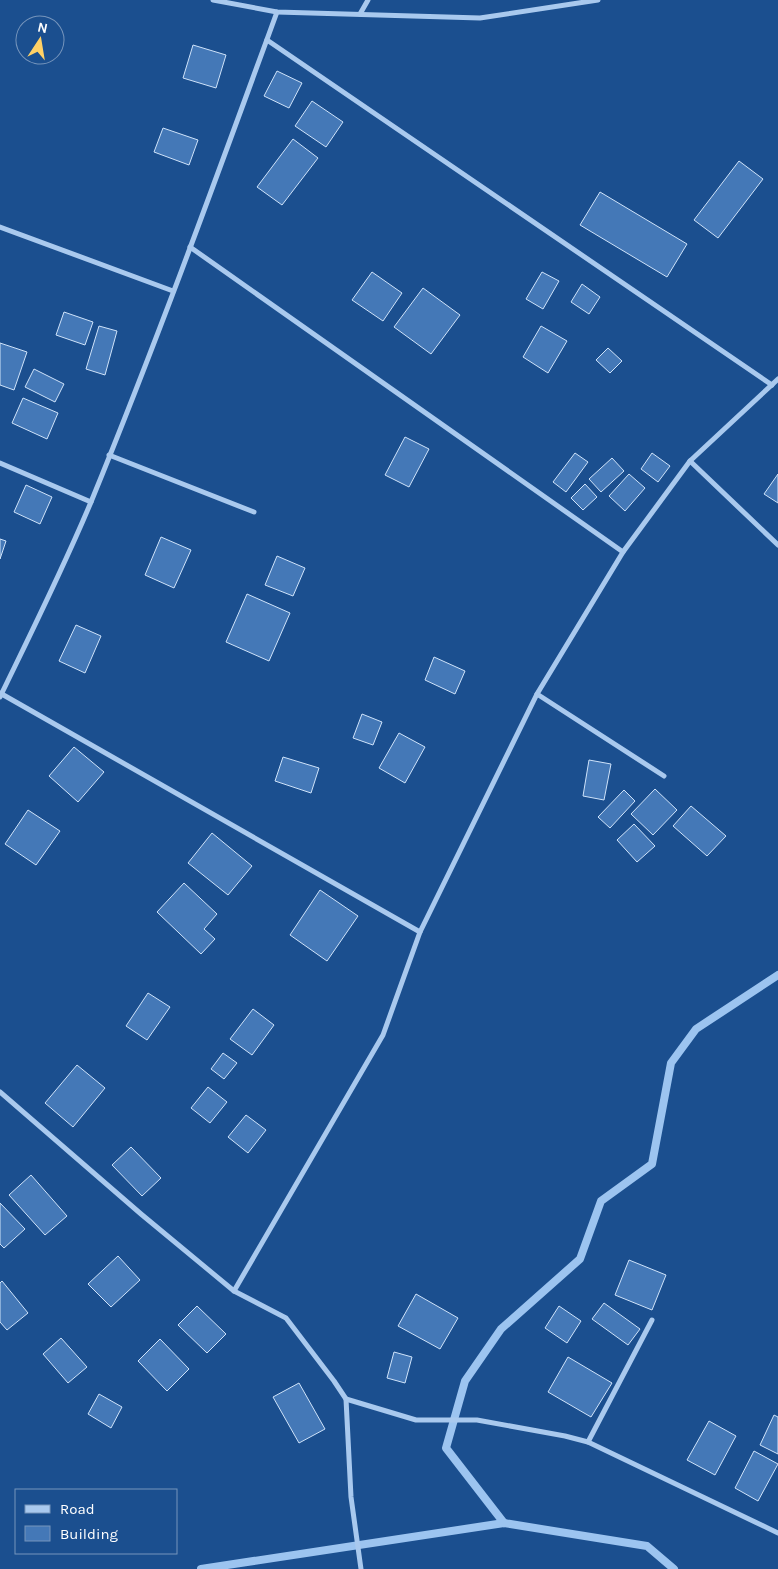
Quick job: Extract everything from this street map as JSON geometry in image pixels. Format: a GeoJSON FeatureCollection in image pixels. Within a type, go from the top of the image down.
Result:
{"type":"FeatureCollection","features":[{"type":"Feature","properties":{"kind":"street"},"geometry":{"type":"LineString","coordinates":[[213,0],[277,12],[480,18],[598,0]]}},
{"type":"Feature","properties":{"kind":"street"},"geometry":{"type":"LineString","coordinates":[[360,14],[368,0]]}},
{"type":"Feature","properties":{"kind":"street"},"geometry":{"type":"LineString","coordinates":[[277,12],[190,247],[109,455],[58,578],[1,695],[420,932]]}},
{"type":"Feature","properties":{"kind":"street"},"geometry":{"type":"LineString","coordinates":[[267,40],[772,385]]}},
{"type":"Feature","properties":{"kind":"street"},"geometry":{"type":"LineString","coordinates":[[0,227],[173,291]]}},
{"type":"Feature","properties":{"kind":"street"},"geometry":{"type":"LineString","coordinates":[[190,247],[623,552]]}},
{"type":"Feature","properties":{"kind":"street"},"geometry":{"type":"LineString","coordinates":[[234,1291],[383,1035],[420,932],[537,694],[623,552],[690,461],[778,379]]}},
{"type":"Feature","properties":{"kind":"street"},"geometry":{"type":"LineString","coordinates":[[109,455],[254,512]]}},
{"type":"Feature","properties":{"kind":"street"},"geometry":{"type":"LineString","coordinates":[[690,461],[778,545]]}},
{"type":"Feature","properties":{"kind":"street"},"geometry":{"type":"LineString","coordinates":[[0,463],[90,502]]}},
{"type":"Feature","properties":{"kind":"street"},"geometry":{"type":"LineString","coordinates":[[537,694],[664,776]]}},
{"type":"Feature","properties":{"kind":"street"},"geometry":{"type":"LineString","coordinates":[[0,1092],[141,1214],[234,1291],[286,1318],[346,1399],[351,1497],[361,1569]]}},
{"type":"Feature","properties":{"kind":"street"},"geometry":{"type":"LineString","coordinates":[[588,1442],[652,1320]]}},
{"type":"Feature","properties":{"kind":"street"},"geometry":{"type":"LineString","coordinates":[[346,1399],[416,1420],[477,1420],[588,1442],[778,1533]]}},
{"type":"Feature","properties":{"kind":"building"},"geometry":{"type":"Polygon","coordinates":[[[193,45],[226,55],[216,88],[183,78],[193,45]]]}},
{"type":"Feature","properties":{"kind":"building"},"geometry":{"type":"Polygon","coordinates":[[[277,71],[302,83],[289,108],[264,96],[277,71]]]}},
{"type":"Feature","properties":{"kind":"building"},"geometry":{"type":"Polygon","coordinates":[[[312,101],[343,122],[326,147],[295,126],[312,101]]]}},
{"type":"Feature","properties":{"kind":"building"},"geometry":{"type":"Polygon","coordinates":[[[163,128],[198,140],[189,165],[154,152],[163,128]]]}},
{"type":"Feature","properties":{"kind":"building"},"geometry":{"type":"Polygon","coordinates":[[[293,139],[318,158],[282,205],[257,187],[293,139]]]}},
{"type":"Feature","properties":{"kind":"building"},"geometry":{"type":"Polygon","coordinates":[[[739,161],[763,179],[718,238],[694,220],[739,161]]]}},
{"type":"Feature","properties":{"kind":"building"},"geometry":{"type":"Polygon","coordinates":[[[600,192],[687,244],[667,277],[580,225],[600,192]]]}},
{"type":"Feature","properties":{"kind":"building"},"geometry":{"type":"Polygon","coordinates":[[[372,272],[402,293],[383,321],[352,300],[372,272]]]}},
{"type":"Feature","properties":{"kind":"building"},"geometry":{"type":"Polygon","coordinates":[[[542,272],[559,281],[543,309],[526,299],[542,272]]]}},
{"type":"Feature","properties":{"kind":"building"},"geometry":{"type":"Polygon","coordinates":[[[582,284],[600,297],[589,314],[571,302],[582,284]]]}},
{"type":"Feature","properties":{"kind":"building"},"geometry":{"type":"Polygon","coordinates":[[[423,288],[460,315],[431,354],[394,327],[423,288]]]}},
{"type":"Feature","properties":{"kind":"building"},"geometry":{"type":"Polygon","coordinates":[[[64,312],[93,322],[85,345],[56,335],[64,312]]]}},
{"type":"Feature","properties":{"kind":"building"},"geometry":{"type":"Polygon","coordinates":[[[99,326],[117,331],[105,375],[86,369],[99,326]]]}},
{"type":"Feature","properties":{"kind":"building"},"geometry":{"type":"Polygon","coordinates":[[[541,326],[567,341],[548,373],[523,357],[541,326]]]}},
{"type":"Feature","properties":{"kind":"building"},"geometry":{"type":"Polygon","coordinates":[[[0,343],[27,352],[14,390],[0,385],[0,343]]]}},
{"type":"Feature","properties":{"kind":"building"},"geometry":{"type":"Polygon","coordinates":[[[608,348],[622,361],[610,373],[596,360],[608,348]]]}},
{"type":"Feature","properties":{"kind":"building"},"geometry":{"type":"Polygon","coordinates":[[[34,369],[64,384],[55,402],[25,387],[34,369]]]}},
{"type":"Feature","properties":{"kind":"building"},"geometry":{"type":"Polygon","coordinates":[[[23,398],[58,413],[47,439],[12,423],[23,398]]]}},
{"type":"Feature","properties":{"kind":"building"},"geometry":{"type":"Polygon","coordinates":[[[405,437],[429,449],[409,487],[385,475],[405,437]]]}},
{"type":"Feature","properties":{"kind":"building"},"geometry":{"type":"Polygon","coordinates":[[[575,453],[588,462],[566,492],[553,482],[575,453]]]}},
{"type":"Feature","properties":{"kind":"building"},"geometry":{"type":"Polygon","coordinates":[[[652,453],[670,466],[658,482],[641,469],[652,453]]]}},
{"type":"Feature","properties":{"kind":"building"},"geometry":{"type":"Polygon","coordinates":[[[612,458],[624,471],[601,492],[589,479],[612,458]]]}},
{"type":"Feature","properties":{"kind":"building"},"geometry":{"type":"Polygon","coordinates":[[[629,474],[645,488],[625,511],[609,496],[629,474]]]}},
{"type":"Feature","properties":{"kind":"building"},"geometry":{"type":"Polygon","coordinates":[[[778,474],[778,503],[764,494],[778,474]]]}},
{"type":"Feature","properties":{"kind":"building"},"geometry":{"type":"Polygon","coordinates":[[[585,484],[597,497],[583,510],[571,498],[585,484]]]}},
{"type":"Feature","properties":{"kind":"building"},"geometry":{"type":"Polygon","coordinates":[[[26,485],[52,497],[40,524],[14,512],[26,485]]]}},
{"type":"Feature","properties":{"kind":"building"},"geometry":{"type":"Polygon","coordinates":[[[161,537],[191,550],[174,588],[145,575],[161,537]]]}},
{"type":"Feature","properties":{"kind":"building"},"geometry":{"type":"Polygon","coordinates":[[[0,539],[6,541],[0,559],[0,539]]]}},
{"type":"Feature","properties":{"kind":"building"},"geometry":{"type":"Polygon","coordinates":[[[277,556],[305,568],[293,596],[265,585],[277,556]]]}},
{"type":"Feature","properties":{"kind":"building"},"geometry":{"type":"Polygon","coordinates":[[[247,594],[290,613],[269,661],[226,642],[247,594]]]}},
{"type":"Feature","properties":{"kind":"building"},"geometry":{"type":"Polygon","coordinates":[[[76,625],[101,636],[85,673],[59,661],[76,625]]]}},
{"type":"Feature","properties":{"kind":"building"},"geometry":{"type":"Polygon","coordinates":[[[434,657],[465,671],[455,694],[425,680],[434,657]]]}},
{"type":"Feature","properties":{"kind":"building"},"geometry":{"type":"Polygon","coordinates":[[[362,714],[382,722],[373,745],[353,738],[362,714]]]}},
{"type":"Feature","properties":{"kind":"building"},"geometry":{"type":"Polygon","coordinates":[[[399,733],[425,747],[405,783],[379,768],[399,733]]]}},
{"type":"Feature","properties":{"kind":"building"},"geometry":{"type":"Polygon","coordinates":[[[74,747],[104,772],[78,802],[49,776],[74,747]]]}},
{"type":"Feature","properties":{"kind":"building"},"geometry":{"type":"Polygon","coordinates":[[[283,757],[319,768],[311,793],[275,781],[283,757]]]}},
{"type":"Feature","properties":{"kind":"building"},"geometry":{"type":"Polygon","coordinates":[[[589,760],[611,764],[604,800],[583,796],[589,760]]]}},
{"type":"Feature","properties":{"kind":"building"},"geometry":{"type":"Polygon","coordinates":[[[655,789],[677,810],[653,835],[631,814],[655,789]]]}},
{"type":"Feature","properties":{"kind":"building"},"geometry":{"type":"Polygon","coordinates":[[[624,790],[635,801],[610,828],[598,817],[624,790]]]}},
{"type":"Feature","properties":{"kind":"building"},"geometry":{"type":"Polygon","coordinates":[[[691,806],[726,836],[707,856],[673,826],[691,806]]]}},
{"type":"Feature","properties":{"kind":"building"},"geometry":{"type":"Polygon","coordinates":[[[28,810],[60,831],[36,865],[5,844],[28,810]]]}},
{"type":"Feature","properties":{"kind":"building"},"geometry":{"type":"Polygon","coordinates":[[[634,824],[655,846],[637,862],[617,840],[634,824]]]}},
{"type":"Feature","properties":{"kind":"building"},"geometry":{"type":"Polygon","coordinates":[[[212,833],[252,866],[228,895],[188,863],[212,833]]]}},
{"type":"Feature","properties":{"kind":"building"},"geometry":{"type":"Polygon","coordinates":[[[184,883],[217,914],[204,929],[215,939],[201,954],[157,912],[184,883]]]}},
{"type":"Feature","properties":{"kind":"building"},"geometry":{"type":"Polygon","coordinates":[[[320,890],[358,916],[327,961],[290,935],[320,890]]]}},
{"type":"Feature","properties":{"kind":"building"},"geometry":{"type":"Polygon","coordinates":[[[148,993],[170,1007],[147,1040],[126,1026],[148,993]]]}},
{"type":"Feature","properties":{"kind":"building"},"geometry":{"type":"Polygon","coordinates":[[[253,1009],[274,1025],[252,1055],[230,1039],[253,1009]]]}},
{"type":"Feature","properties":{"kind":"building"},"geometry":{"type":"Polygon","coordinates":[[[223,1053],[237,1063],[224,1079],[211,1069],[223,1053]]]}},
{"type":"Feature","properties":{"kind":"building"},"geometry":{"type":"Polygon","coordinates":[[[77,1065],[105,1088],[73,1127],[45,1103],[77,1065]]]}},
{"type":"Feature","properties":{"kind":"building"},"geometry":{"type":"Polygon","coordinates":[[[208,1087],[227,1102],[210,1123],[191,1108],[208,1087]]]}},
{"type":"Feature","properties":{"kind":"building"},"geometry":{"type":"Polygon","coordinates":[[[246,1115],[266,1130],[248,1153],[228,1137],[246,1115]]]}},
{"type":"Feature","properties":{"kind":"building"},"geometry":{"type":"Polygon","coordinates":[[[131,1147],[161,1178],[142,1196],[112,1165],[131,1147]]]}},
{"type":"Feature","properties":{"kind":"building"},"geometry":{"type":"Polygon","coordinates":[[[31,1175],[67,1216],[45,1235],[9,1195],[31,1175]]]}},
{"type":"Feature","properties":{"kind":"building"},"geometry":{"type":"Polygon","coordinates":[[[0,1203],[25,1229],[4,1248],[0,1244],[0,1203]]]}},
{"type":"Feature","properties":{"kind":"building"},"geometry":{"type":"Polygon","coordinates":[[[118,1256],[140,1280],[111,1307],[88,1284],[118,1256]]]}},
{"type":"Feature","properties":{"kind":"building"},"geometry":{"type":"Polygon","coordinates":[[[629,1260],[666,1275],[652,1310],[615,1295],[629,1260]]]}},
{"type":"Feature","properties":{"kind":"building"},"geometry":{"type":"Polygon","coordinates":[[[2,1281],[28,1313],[7,1330],[0,1322],[0,1283],[2,1281]]]}},
{"type":"Feature","properties":{"kind":"building"},"geometry":{"type":"Polygon","coordinates":[[[416,1294],[458,1318],[440,1349],[398,1326],[416,1294]]]}},
{"type":"Feature","properties":{"kind":"building"},"geometry":{"type":"Polygon","coordinates":[[[604,1303],[640,1329],[628,1345],[592,1319],[604,1303]]]}},
{"type":"Feature","properties":{"kind":"building"},"geometry":{"type":"Polygon","coordinates":[[[197,1306],[226,1334],[207,1353],[178,1325],[197,1306]]]}},
{"type":"Feature","properties":{"kind":"building"},"geometry":{"type":"Polygon","coordinates":[[[559,1306],[581,1321],[567,1343],[545,1328],[559,1306]]]}},
{"type":"Feature","properties":{"kind":"building"},"geometry":{"type":"Polygon","coordinates":[[[61,1338],[87,1367],[68,1383],[43,1354],[61,1338]]]}},
{"type":"Feature","properties":{"kind":"building"},"geometry":{"type":"Polygon","coordinates":[[[160,1339],[189,1369],[167,1391],[138,1361],[160,1339]]]}},
{"type":"Feature","properties":{"kind":"building"},"geometry":{"type":"Polygon","coordinates":[[[394,1352],[412,1357],[405,1383],[387,1378],[394,1352]]]}},
{"type":"Feature","properties":{"kind":"building"},"geometry":{"type":"Polygon","coordinates":[[[568,1357],[612,1383],[591,1417],[548,1392],[568,1357]]]}},
{"type":"Feature","properties":{"kind":"building"},"geometry":{"type":"Polygon","coordinates":[[[299,1383],[325,1429],[299,1443],[273,1397],[299,1383]]]}},
{"type":"Feature","properties":{"kind":"building"},"geometry":{"type":"Polygon","coordinates":[[[99,1394],[122,1407],[111,1428],[88,1414],[99,1394]]]}},
{"type":"Feature","properties":{"kind":"building"},"geometry":{"type":"Polygon","coordinates":[[[774,1415],[778,1417],[778,1454],[760,1445],[774,1415]]]}},
{"type":"Feature","properties":{"kind":"building"},"geometry":{"type":"Polygon","coordinates":[[[709,1421],[736,1436],[715,1475],[687,1460],[709,1421]]]}},
{"type":"Feature","properties":{"kind":"building"},"geometry":{"type":"Polygon","coordinates":[[[754,1451],[778,1464],[758,1501],[735,1488],[754,1451]]]}},
{"type":"Feature","properties":{"kind":"waterway"},"geometry":{"type":"LineString","coordinates":[[504,1523],[446,1448],[465,1381],[501,1329],[580,1259],[601,1201],[652,1164],[671,1063],[696,1029],[778,975]]}},
{"type":"Feature","properties":{"kind":"waterway"},"geometry":{"type":"LineString","coordinates":[[201,1569],[504,1523],[647,1546],[674,1569]]}}]}
